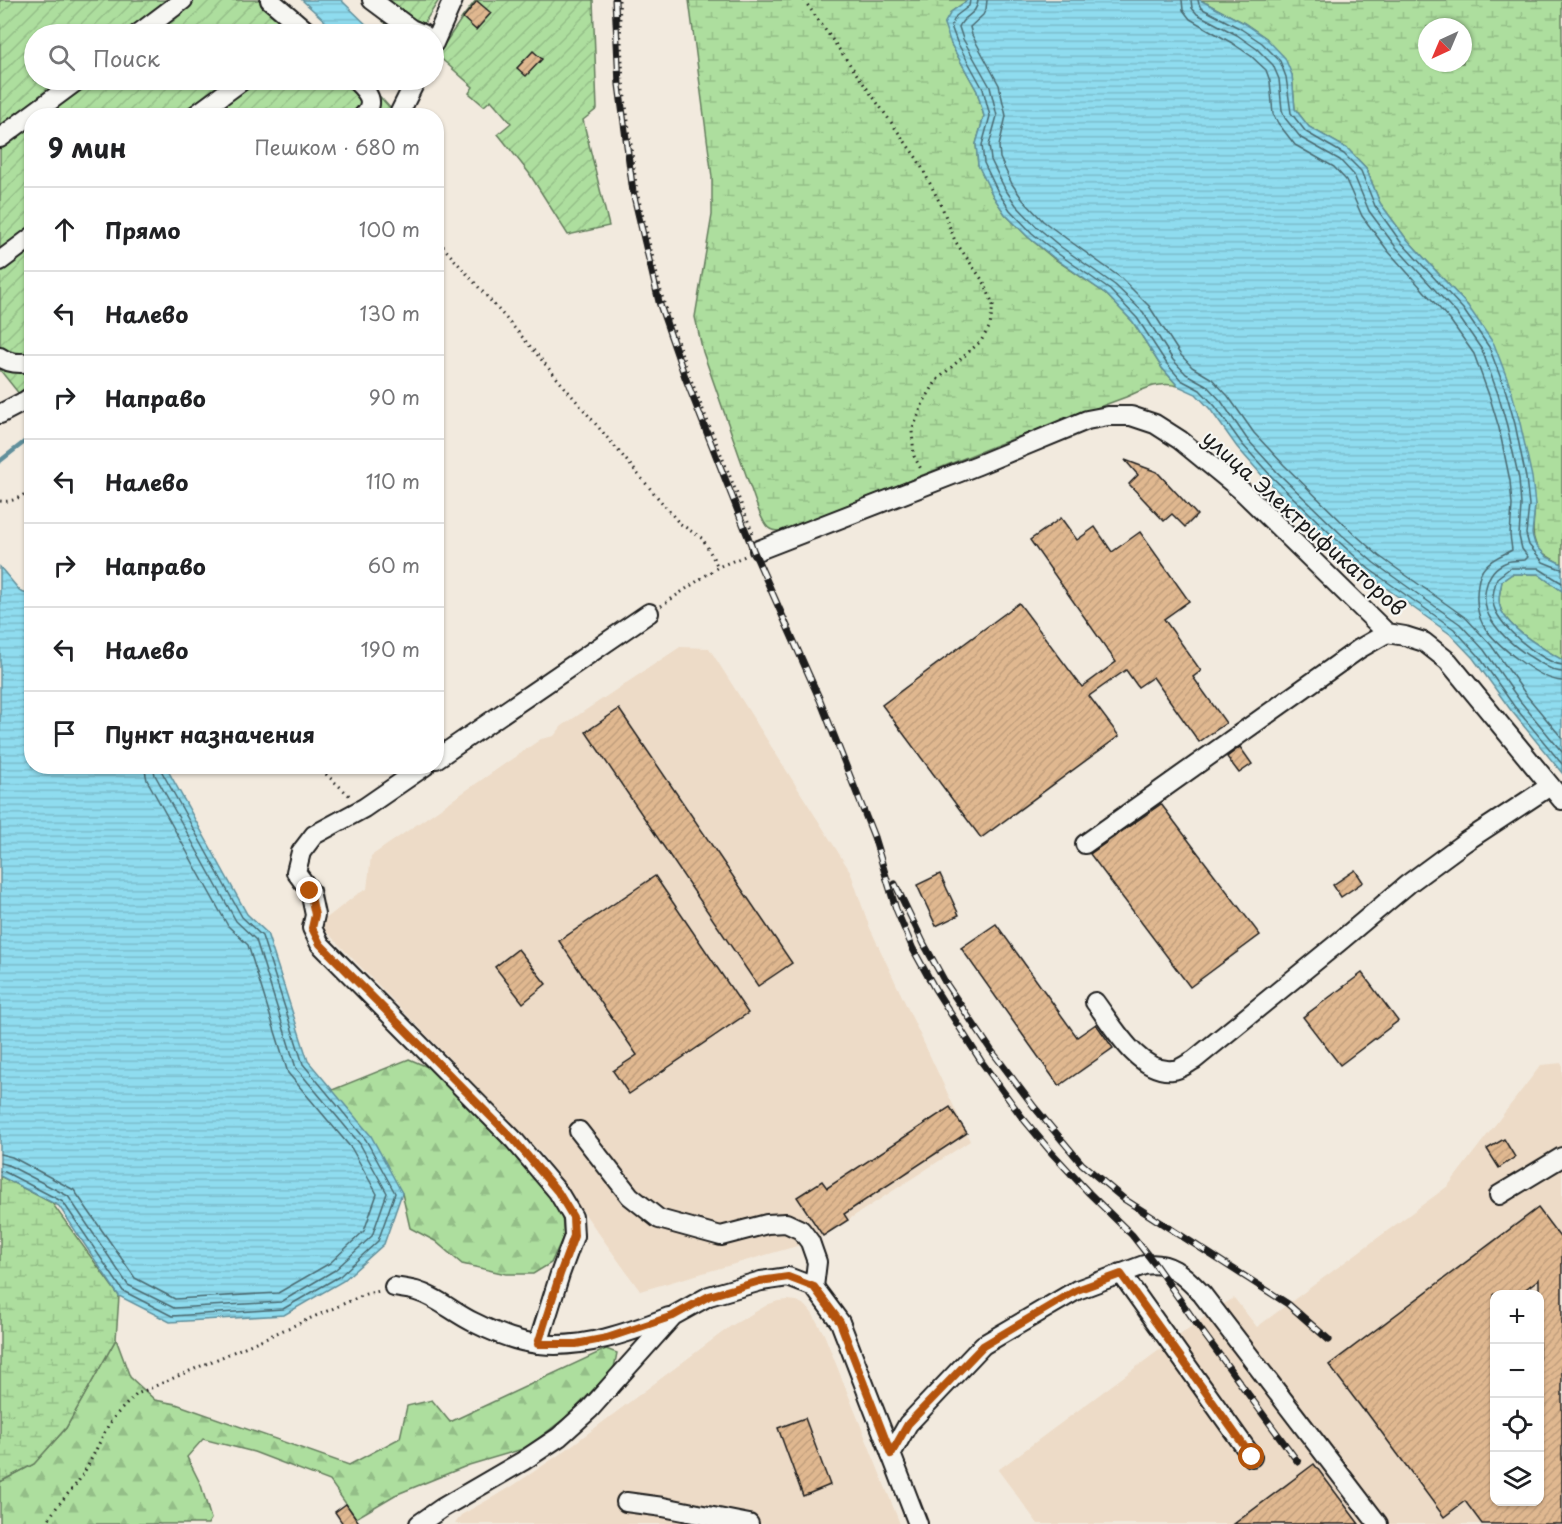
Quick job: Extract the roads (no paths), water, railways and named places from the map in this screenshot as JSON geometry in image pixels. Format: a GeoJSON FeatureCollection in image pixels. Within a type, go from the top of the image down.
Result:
{"type":"FeatureCollection","features":[{"type":"Feature","properties":{"kind":"street"},"geometry":{"type":"LineString","coordinates":[[151,24],[183,0]]}},
{"type":"Feature","properties":{"kind":"street"},"geometry":{"type":"LineString","coordinates":[[270,0],[295,24]]}},
{"type":"Feature","properties":{"kind":"street"},"geometry":{"type":"LineString","coordinates":[[372,0],[404,24]]}},
{"type":"Feature","properties":{"kind":"street"},"geometry":{"type":"LineString","coordinates":[[439,24],[453,0]]}},
{"type":"Feature","properties":{"kind":"street"},"geometry":{"type":"LineString","coordinates":[[40,108],[65,90]]}},
{"type":"Feature","properties":{"kind":"street"},"geometry":{"type":"LineString","coordinates":[[205,108],[229,90]]}},
{"type":"Feature","properties":{"kind":"street"},"geometry":{"type":"LineString","coordinates":[[365,90],[368,93],[369,108]]}},
{"type":"Feature","properties":{"kind":"street"},"geometry":{"type":"LineString","coordinates":[[403,108],[411,90]]}},
{"type":"Feature","properties":{"kind":"street"},"geometry":{"type":"LineString","coordinates":[[0,138],[24,120]]}},
{"type":"Feature","properties":{"kind":"street"},"geometry":{"type":"LineString","coordinates":[[0,261],[24,243]]}},
{"type":"Feature","properties":{"kind":"street"},"geometry":{"type":"LineString","coordinates":[[0,357],[6,362],[24,363]]}},
{"type":"Feature","properties":{"kind":"street"},"geometry":{"type":"LineString","coordinates":[[0,414],[24,402]]}},
{"type":"Feature","properties":{"kind":"street","name":"улица Электрификаторов"},"geometry":{"type":"LineString","coordinates":[[759,550],[1087,420],[1108,416],[1131,416],[1155,424],[1180,440],[1241,490],[1387,633],[1424,642],[1448,661],[1556,793]]}},
{"type":"Feature","properties":{"kind":"street"},"geometry":{"type":"LineString","coordinates":[[444,754],[649,614]]}},
{"type":"Feature","properties":{"kind":"street"},"geometry":{"type":"LineString","coordinates":[[1085,844],[1359,649],[1387,633]]}},
{"type":"Feature","properties":{"kind":"street"},"geometry":{"type":"LineString","coordinates":[[413,774],[364,808],[314,835],[301,852],[296,872],[310,891],[315,915],[312,928],[320,944],[514,1140],[558,1192],[573,1217],[574,1236],[538,1344]]}},
{"type":"Feature","properties":{"kind":"street"},"geometry":{"type":"LineString","coordinates":[[1095,1002],[1127,1046],[1144,1062],[1156,1069],[1174,1070],[1194,1060],[1408,884],[1465,842],[1556,793]]}},
{"type":"Feature","properties":{"kind":"street"},"geometry":{"type":"LineString","coordinates":[[579,1131],[630,1196],[659,1219],[721,1236],[767,1224],[786,1223],[801,1230],[810,1242],[818,1262],[814,1287]]}},
{"type":"Feature","properties":{"kind":"street"},"geometry":{"type":"LineString","coordinates":[[1499,1195],[1562,1157]]}},
{"type":"Feature","properties":{"kind":"street"},"geometry":{"type":"LineString","coordinates":[[891,1454],[908,1424],[983,1346],[1077,1290],[1155,1263],[1174,1268],[1202,1294],[1378,1524]]}},
{"type":"Feature","properties":{"kind":"street"},"geometry":{"type":"LineString","coordinates":[[1121,1274],[1252,1457]]}},
{"type":"Feature","properties":{"kind":"street"},"geometry":{"type":"LineString","coordinates":[[394,1287],[417,1291],[437,1300],[471,1322],[506,1337],[538,1344],[576,1344],[607,1338],[673,1316],[709,1296],[760,1281],[788,1277],[814,1287],[840,1322],[918,1524]]}},
{"type":"Feature","properties":{"kind":"street"},"geometry":{"type":"LineString","coordinates":[[419,1524],[559,1437],[590,1410],[673,1316]]}},
{"type":"Feature","properties":{"kind":"street"},"geometry":{"type":"LineString","coordinates":[[626,1502],[749,1524]]}},
{"type":"Feature","properties":{"kind":"water"},"geometry":{"type":"Polygon","coordinates":[[[302,0],[341,0],[366,24],[328,24],[302,0]]]}},
{"type":"Feature","properties":{"kind":"water"},"geometry":{"type":"Polygon","coordinates":[[[968,0],[1200,0],[1244,23],[1266,38],[1285,58],[1292,75],[1295,109],[1309,127],[1348,149],[1366,168],[1380,203],[1405,237],[1468,306],[1494,344],[1511,389],[1532,477],[1535,505],[1532,534],[1535,544],[1547,557],[1562,564],[1562,591],[1538,574],[1512,574],[1502,581],[1499,600],[1506,618],[1514,627],[1562,660],[1562,773],[1510,709],[1473,658],[1450,634],[1365,573],[1333,545],[1267,481],[1196,394],[1178,386],[1162,368],[1133,322],[1106,294],[1053,257],[1005,214],[993,196],[978,165],[976,144],[984,116],[977,91],[951,44],[944,24],[951,12],[968,0]]]}},
{"type":"Feature","properties":{"kind":"water"},"geometry":{"type":"Polygon","coordinates":[[[0,567],[24,593],[24,774],[170,774],[247,914],[267,933],[308,1061],[371,1136],[402,1193],[384,1244],[343,1281],[284,1315],[170,1322],[119,1296],[59,1206],[0,1176],[0,567]]]}},
{"type":"Feature","properties":{"kind":"waterway"},"geometry":{"type":"LineString","coordinates":[[0,461],[24,442]]}},
{"type":"Feature","properties":{"kind":"railway"},"geometry":{"type":"LineString","coordinates":[[615,0],[619,85],[633,192],[659,302],[685,377],[754,552],[820,700],[874,837],[896,909],[913,949],[935,989],[981,1061],[1021,1116],[1089,1193],[1132,1235],[1298,1462]]}},
{"type":"Feature","properties":{"kind":"railway"},"geometry":{"type":"LineString","coordinates":[[895,884],[945,982],[991,1050],[1082,1164],[1124,1199],[1288,1304],[1329,1340]]}}]}
